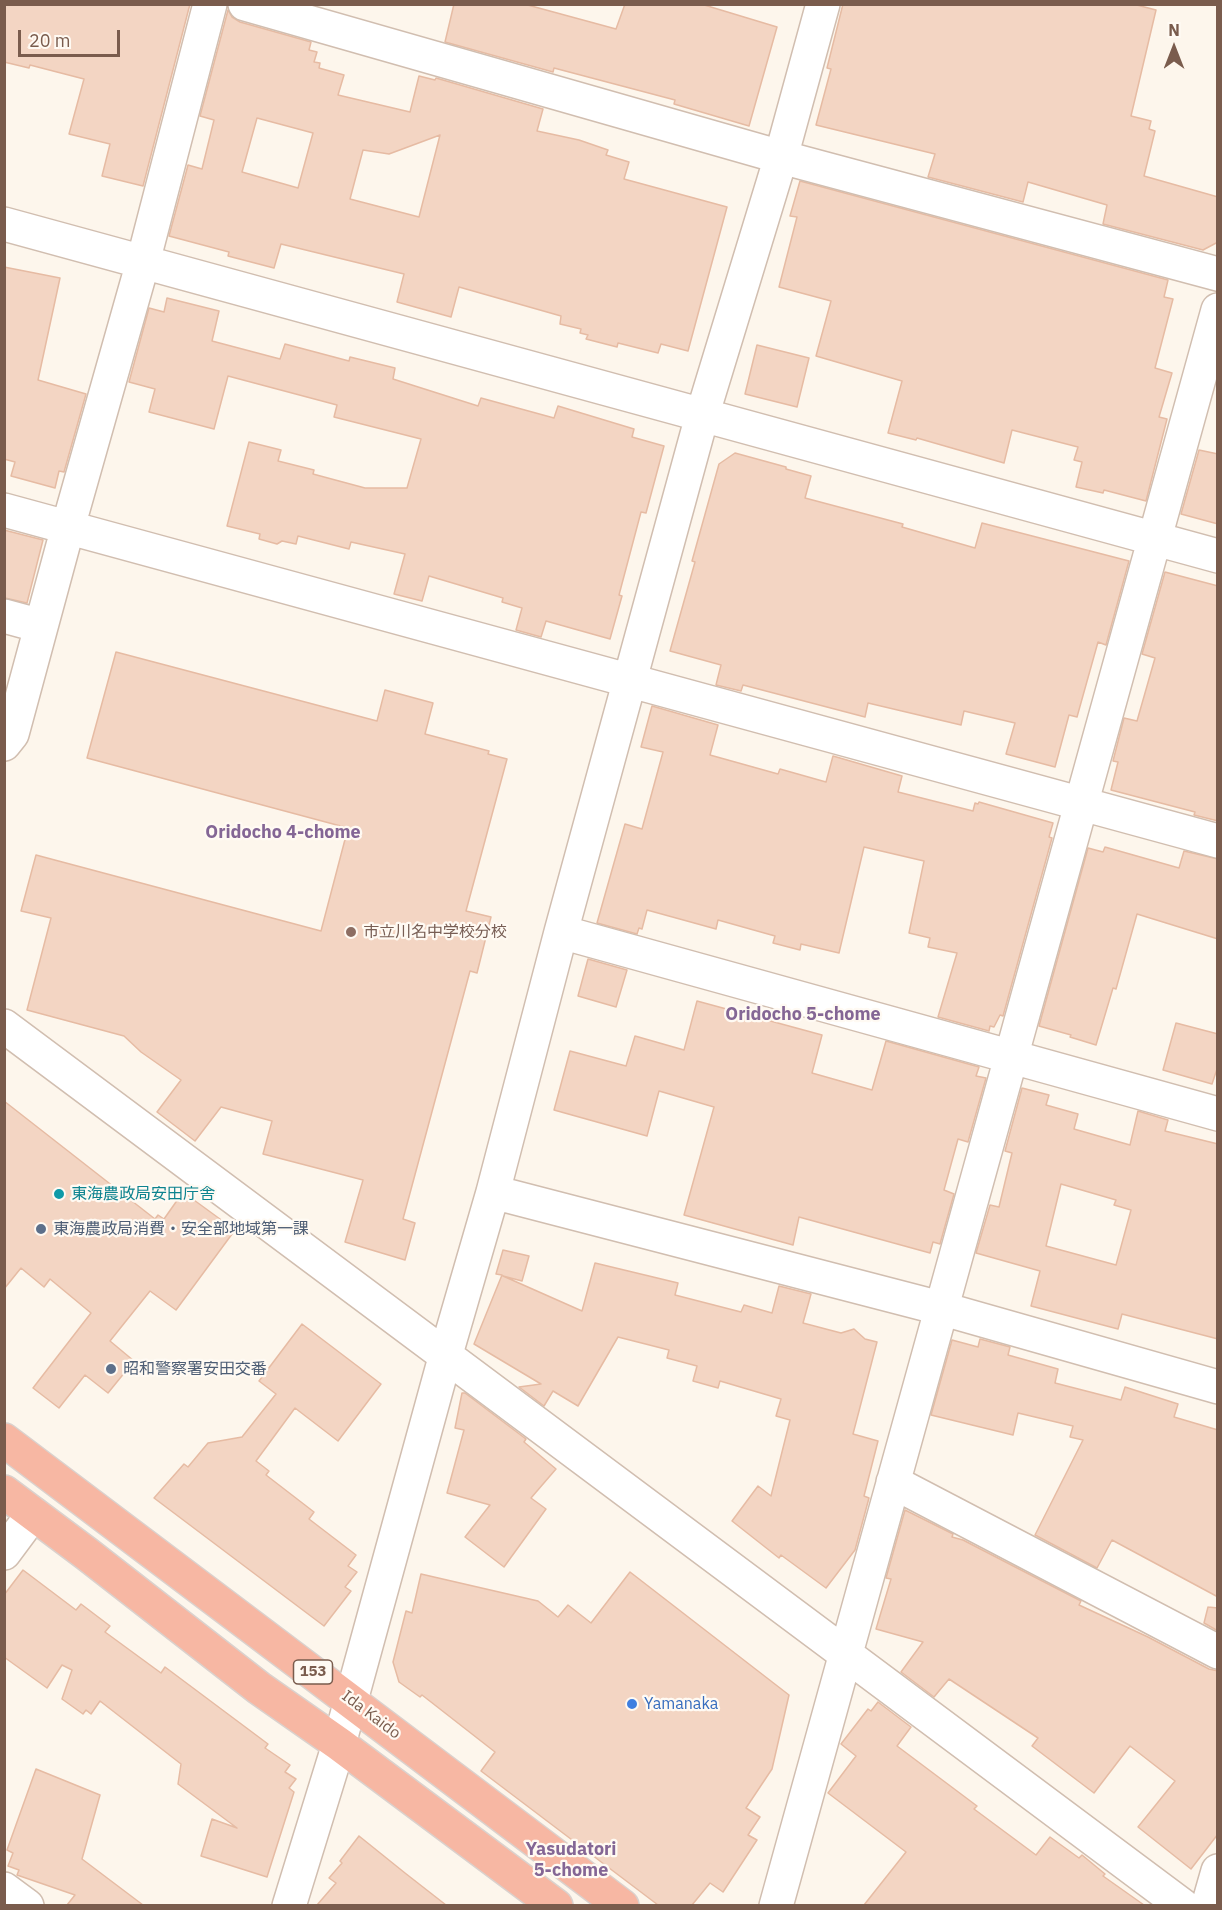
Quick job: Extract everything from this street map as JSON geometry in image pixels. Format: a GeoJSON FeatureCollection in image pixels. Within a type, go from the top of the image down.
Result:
{"type":"FeatureCollection","features":[{"type":"Feature","properties":{"kind":"highway","name":"Ida Kaido"},"geometry":{"type":"LineString","coordinates":[[4,1440],[622,1905]]}},
{"type":"Feature","properties":{"kind":"highway","name":"153"},"geometry":{"type":"LineString","coordinates":[[4,1492],[259,1689],[339,1744],[556,1905]]}},
{"type":"Feature","properties":{"kind":"street"},"geometry":{"type":"LineString","coordinates":[[8,729],[41,626],[143,262],[210,4]]}},
{"type":"Feature","properties":{"kind":"street"},"geometry":{"type":"LineString","coordinates":[[245,4],[781,157],[1218,274]]}},
{"type":"Feature","properties":{"kind":"street"},"geometry":{"type":"LineString","coordinates":[[289,1905],[339,1744],[493,1192],[561,932],[702,416],[781,157],[823,4]]}},
{"type":"Feature","properties":{"kind":"street"},"geometry":{"type":"LineString","coordinates":[[4,224],[1218,556]]}},
{"type":"Feature","properties":{"kind":"street"},"geometry":{"type":"LineString","coordinates":[[776,1905],[1218,310]]}},
{"type":"Feature","properties":{"kind":"street"},"geometry":{"type":"LineString","coordinates":[[4,510],[1218,841]]}},
{"type":"Feature","properties":{"kind":"street"},"geometry":{"type":"LineString","coordinates":[[4,616],[41,626]]}},
{"type":"Feature","properties":{"kind":"street"},"geometry":{"type":"LineString","coordinates":[[561,932],[1218,1114]]}},
{"type":"Feature","properties":{"kind":"street"},"geometry":{"type":"LineString","coordinates":[[4,1026],[1183,1905]]}},
{"type":"Feature","properties":{"kind":"street"},"geometry":{"type":"LineString","coordinates":[[493,1192],[940,1308],[1218,1387]]}},
{"type":"Feature","properties":{"kind":"street"},"geometry":{"type":"LineString","coordinates":[[893,1482],[1218,1652]]}},
{"type":"Feature","properties":{"kind":"street"},"geometry":{"type":"LineString","coordinates":[[4,1553],[33,1514]]}},
{"type":"Feature","properties":{"kind":"street"},"geometry":{"type":"LineString","coordinates":[[1208,1905],[1218,1871]]}},
{"type":"Feature","properties":{"kind":"street"},"geometry":{"type":"LineString","coordinates":[[4,1889],[27,1905]]}},
{"type":"Feature","properties":{"kind":"building"},"geometry":{"type":"Polygon","coordinates":[[[4,4],[190,4],[143,186],[102,176],[110,144],[69,134],[84,79],[30,65],[29,68],[4,62],[4,4]]]}},
{"type":"Feature","properties":{"kind":"building"},"geometry":{"type":"Polygon","coordinates":[[[454,4],[524,4],[616,29],[625,4],[701,4],[777,27],[749,126],[674,104],[675,100],[554,68],[553,72],[445,42],[454,4]]]}},
{"type":"Feature","properties":{"kind":"building"},"geometry":{"type":"Polygon","coordinates":[[[843,4],[1133,4],[1156,10],[1131,116],[1151,121],[1149,129],[1155,131],[1144,176],[1218,197],[1218,242],[1203,250],[1103,224],[1107,205],[1028,182],[1023,202],[928,177],[935,154],[816,125],[831,69],[827,68],[843,4]]]}},
{"type":"Feature","properties":{"kind":"building"},"geometry":{"type":"Polygon","coordinates":[[[228,10],[232,17],[240,22],[311,42],[309,50],[317,52],[314,62],[320,63],[319,68],[344,75],[338,95],[410,112],[419,76],[435,80],[436,78],[543,109],[537,131],[579,140],[608,150],[606,155],[629,162],[624,179],[727,207],[688,351],[661,344],[658,353],[618,343],[617,347],[586,339],[588,335],[580,333],[581,329],[560,324],[561,316],[459,287],[451,317],[397,302],[404,274],[281,244],[274,268],[228,256],[229,252],[169,236],[188,165],[202,169],[214,120],[200,116],[228,10]],[[257,118],[242,172],[298,188],[313,133],[257,118]],[[440,135],[389,154],[363,150],[350,199],[419,217],[440,135]]]}},
{"type":"Feature","properties":{"kind":"building"},"geometry":{"type":"Polygon","coordinates":[[[800,181],[1168,280],[1164,297],[1173,299],[1155,368],[1172,373],[1159,417],[1167,419],[1146,501],[1104,490],[1103,493],[1076,487],[1082,462],[1074,460],[1078,447],[1012,430],[1004,463],[917,438],[916,440],[888,433],[902,381],[816,356],[831,301],[779,287],[797,217],[790,216],[800,181]]]}},
{"type":"Feature","properties":{"kind":"building"},"geometry":{"type":"Polygon","coordinates":[[[4,267],[60,278],[38,380],[86,394],[64,472],[59,471],[55,488],[11,476],[15,462],[4,459],[4,267]]]}},
{"type":"Feature","properties":{"kind":"building"},"geometry":{"type":"Polygon","coordinates":[[[167,298],[219,311],[212,341],[280,359],[285,344],[349,361],[350,357],[395,368],[393,379],[478,406],[481,398],[554,418],[558,406],[634,429],[632,437],[664,446],[646,513],[641,512],[610,639],[546,621],[541,637],[516,630],[522,608],[502,602],[503,598],[429,576],[422,601],[394,594],[405,554],[351,542],[349,549],[298,536],[296,544],[282,541],[277,544],[259,539],[260,534],[227,526],[249,442],[281,450],[278,461],[314,470],[313,474],[365,488],[407,488],[421,439],[334,417],[337,405],[228,376],[214,429],[149,412],[155,389],[129,382],[149,308],[164,312],[167,298]]]}},
{"type":"Feature","properties":{"kind":"building"},"geometry":{"type":"Polygon","coordinates":[[[757,345],[809,358],[797,407],[745,394],[757,345]]]}},
{"type":"Feature","properties":{"kind":"building"},"geometry":{"type":"Polygon","coordinates":[[[1199,450],[1218,454],[1218,524],[1181,514],[1199,450]]]}},
{"type":"Feature","properties":{"kind":"building"},"geometry":{"type":"Polygon","coordinates":[[[735,453],[811,476],[805,498],[903,524],[902,527],[975,548],[982,523],[1129,561],[1106,645],[1098,642],[1077,717],[1069,715],[1055,767],[1006,754],[1015,723],[964,711],[961,725],[868,703],[865,717],[743,685],[741,691],[716,685],[721,665],[670,651],[719,464],[735,453]]]}},
{"type":"Feature","properties":{"kind":"building"},"geometry":{"type":"Polygon","coordinates":[[[4,530],[43,540],[27,603],[5,598],[4,530]]]}},
{"type":"Feature","properties":{"kind":"building"},"geometry":{"type":"Polygon","coordinates":[[[1165,572],[1218,586],[1218,821],[1194,815],[1195,812],[1111,790],[1118,762],[1113,761],[1124,718],[1137,721],[1155,658],[1142,654],[1165,572]]]}},
{"type":"Feature","properties":{"kind":"building"},"geometry":{"type":"Polygon","coordinates":[[[116,652],[377,721],[385,690],[433,703],[425,734],[489,751],[488,754],[507,759],[466,911],[491,917],[477,973],[470,971],[403,1219],[415,1223],[405,1260],[345,1242],[363,1180],[263,1154],[272,1121],[221,1107],[195,1141],[157,1112],[181,1080],[141,1052],[124,1036],[27,1010],[51,918],[21,911],[36,855],[321,931],[348,828],[87,758],[116,652]]]}},
{"type":"Feature","properties":{"kind":"building"},"geometry":{"type":"Polygon","coordinates":[[[652,706],[718,725],[710,755],[778,774],[780,769],[826,782],[833,756],[902,776],[898,792],[973,811],[975,803],[979,802],[1053,823],[1049,837],[1052,838],[1003,1016],[1000,1015],[994,1027],[990,1026],[989,1031],[938,1017],[957,953],[928,947],[930,938],[909,933],[924,861],[864,847],[839,953],[801,944],[800,950],[773,943],[775,936],[718,920],[716,929],[647,910],[642,929],[639,928],[637,934],[597,923],[625,824],[642,829],[663,752],[641,747],[652,706]]]}},
{"type":"Feature","properties":{"kind":"building"},"geometry":{"type":"Polygon","coordinates":[[[1105,847],[1179,868],[1184,851],[1218,859],[1218,939],[1137,914],[1116,989],[1113,988],[1096,1045],[1039,1026],[1088,848],[1103,852],[1105,847]]]}},
{"type":"Feature","properties":{"kind":"building"},"geometry":{"type":"Polygon","coordinates":[[[588,959],[627,970],[616,1007],[578,996],[588,959]]]}},
{"type":"Feature","properties":{"kind":"building"},"geometry":{"type":"Polygon","coordinates":[[[697,1001],[822,1035],[812,1073],[872,1090],[886,1041],[979,1067],[976,1076],[986,1078],[968,1142],[958,1139],[944,1190],[954,1194],[940,1244],[933,1242],[930,1253],[799,1217],[793,1245],[684,1215],[714,1107],[659,1091],[647,1136],[554,1110],[570,1051],[626,1066],[635,1036],[684,1050],[697,1001]]]}},
{"type":"Feature","properties":{"kind":"building"},"geometry":{"type":"Polygon","coordinates":[[[1176,1023],[1218,1034],[1218,1066],[1212,1084],[1163,1070],[1176,1023]]]}},
{"type":"Feature","properties":{"kind":"building"},"geometry":{"type":"Polygon","coordinates":[[[1022,1088],[1049,1095],[1046,1105],[1078,1114],[1074,1129],[1130,1145],[1138,1111],[1168,1120],[1165,1131],[1218,1144],[1218,1339],[1122,1314],[1118,1329],[1031,1306],[1040,1271],[976,1253],[990,1205],[999,1207],[1012,1153],[1005,1151],[1022,1088]],[[1061,1184],[1046,1246],[1116,1265],[1131,1210],[1114,1205],[1116,1200],[1061,1184]]]}},
{"type":"Feature","properties":{"kind":"building"},"geometry":{"type":"Polygon","coordinates":[[[4,1101],[155,1219],[158,1215],[164,1219],[183,1192],[235,1230],[176,1310],[150,1291],[110,1341],[134,1361],[108,1393],[85,1375],[59,1408],[33,1388],[91,1313],[50,1279],[44,1287],[21,1268],[4,1289],[4,1101]]]}},
{"type":"Feature","properties":{"kind":"building"},"geometry":{"type":"Polygon","coordinates":[[[503,1250],[529,1256],[522,1281],[503,1276],[582,1311],[595,1263],[678,1283],[675,1295],[741,1312],[744,1305],[772,1313],[779,1286],[811,1294],[803,1323],[841,1333],[854,1329],[865,1339],[877,1342],[853,1434],[878,1441],[864,1496],[869,1498],[855,1550],[826,1588],[781,1555],[779,1558],[732,1521],[758,1486],[771,1496],[790,1420],[776,1416],[781,1399],[720,1381],[718,1388],[693,1381],[697,1366],[667,1358],[669,1350],[618,1337],[578,1406],[553,1391],[544,1406],[519,1387],[541,1384],[474,1344],[502,1275],[496,1274],[503,1250]]]}},
{"type":"Feature","properties":{"kind":"building"},"geometry":{"type":"Polygon","coordinates":[[[302,1324],[381,1384],[338,1441],[295,1408],[256,1461],[269,1471],[266,1475],[314,1512],[309,1519],[356,1555],[348,1566],[357,1572],[345,1587],[351,1591],[324,1626],[154,1498],[184,1464],[188,1467],[208,1443],[242,1437],[276,1394],[259,1381],[302,1324]]]}},
{"type":"Feature","properties":{"kind":"building"},"geometry":{"type":"Polygon","coordinates":[[[980,1339],[1010,1347],[1008,1355],[1058,1369],[1055,1383],[1121,1400],[1125,1387],[1178,1404],[1174,1417],[1218,1430],[1218,1597],[1112,1540],[1097,1568],[1035,1535],[1083,1440],[1070,1437],[1073,1426],[1018,1413],[1013,1435],[931,1415],[952,1340],[978,1347],[980,1339]]]}},
{"type":"Feature","properties":{"kind":"building"},"geometry":{"type":"Polygon","coordinates":[[[462,1393],[526,1439],[524,1442],[556,1469],[531,1498],[546,1509],[504,1567],[465,1537],[490,1505],[447,1493],[464,1430],[455,1428],[462,1393]]]}},
{"type":"Feature","properties":{"kind":"building"},"geometry":{"type":"Polygon","coordinates":[[[905,1510],[953,1534],[952,1537],[963,1540],[1081,1601],[1079,1605],[1209,1669],[1218,1671],[1218,1834],[1191,1869],[1138,1827],[1175,1781],[1130,1746],[1094,1793],[1032,1746],[1038,1738],[949,1679],[934,1697],[901,1672],[923,1642],[876,1629],[891,1579],[886,1578],[905,1510]]]}},
{"type":"Feature","properties":{"kind":"building"},"geometry":{"type":"Polygon","coordinates":[[[23,1570],[76,1610],[81,1604],[110,1626],[105,1632],[161,1673],[165,1667],[268,1744],[265,1748],[290,1765],[285,1772],[296,1779],[289,1788],[294,1792],[267,1877],[201,1856],[212,1819],[237,1828],[178,1784],[181,1764],[100,1701],[91,1714],[86,1710],[83,1714],[62,1699],[72,1670],[62,1665],[47,1688],[4,1657],[4,1595],[23,1570]]]}},
{"type":"Feature","properties":{"kind":"building"},"geometry":{"type":"Polygon","coordinates":[[[630,1572],[789,1695],[772,1769],[746,1808],[760,1817],[748,1835],[757,1840],[723,1892],[710,1883],[692,1905],[658,1905],[481,1771],[495,1752],[422,1695],[420,1697],[399,1682],[393,1662],[406,1611],[412,1613],[421,1574],[538,1601],[558,1617],[568,1605],[591,1623],[630,1572]]]}},
{"type":"Feature","properties":{"kind":"building"},"geometry":{"type":"Polygon","coordinates":[[[1208,1607],[1218,1608],[1218,1631],[1204,1623],[1208,1607]]]}},
{"type":"Feature","properties":{"kind":"building"},"geometry":{"type":"Polygon","coordinates":[[[878,1702],[911,1727],[897,1746],[977,1806],[974,1809],[1036,1855],[1050,1837],[1079,1858],[1082,1855],[1105,1874],[1103,1876],[1144,1905],[864,1905],[906,1852],[828,1793],[856,1756],[841,1744],[868,1709],[871,1711],[878,1702]]]}},
{"type":"Feature","properties":{"kind":"building"},"geometry":{"type":"Polygon","coordinates":[[[36,1769],[100,1795],[82,1859],[143,1905],[67,1905],[75,1895],[17,1875],[19,1870],[8,1866],[13,1853],[7,1850],[36,1769]]]}},
{"type":"Feature","properties":{"kind":"building"},"geometry":{"type":"Polygon","coordinates":[[[359,1836],[446,1905],[317,1905],[336,1883],[329,1878],[342,1863],[340,1861],[359,1836]]]}},
{"type":"Feature","properties":{"kind":"place","name":"市立川名中学校分校"},"geometry":{"type":"Point","coordinates":[351,932]}},
{"type":"Feature","properties":{"kind":"place","name":"東海農政局安田庁舎"},"geometry":{"type":"Point","coordinates":[59,1194]}},
{"type":"Feature","properties":{"kind":"place","name":"東海農政局消費・安全部地域第一課"},"geometry":{"type":"Point","coordinates":[41,1229]}},
{"type":"Feature","properties":{"kind":"place","name":"昭和警察署安田交番"},"geometry":{"type":"Point","coordinates":[111,1369]}},
{"type":"Feature","properties":{"kind":"place","name":"Yamanaka"},"geometry":{"type":"Point","coordinates":[632,1704]}},
{"type":"Feature","properties":{"kind":"district","name":"Oridocho 4-chome"},"geometry":{"type":"Point","coordinates":[283,833]}},
{"type":"Feature","properties":{"kind":"district","name":"Oridocho 5-chome"},"geometry":{"type":"Point","coordinates":[803,1015]}},
{"type":"Feature","properties":{"kind":"district","name":"Yasudatori 5-chome"},"geometry":{"type":"Point","coordinates":[571,1860]}}]}
